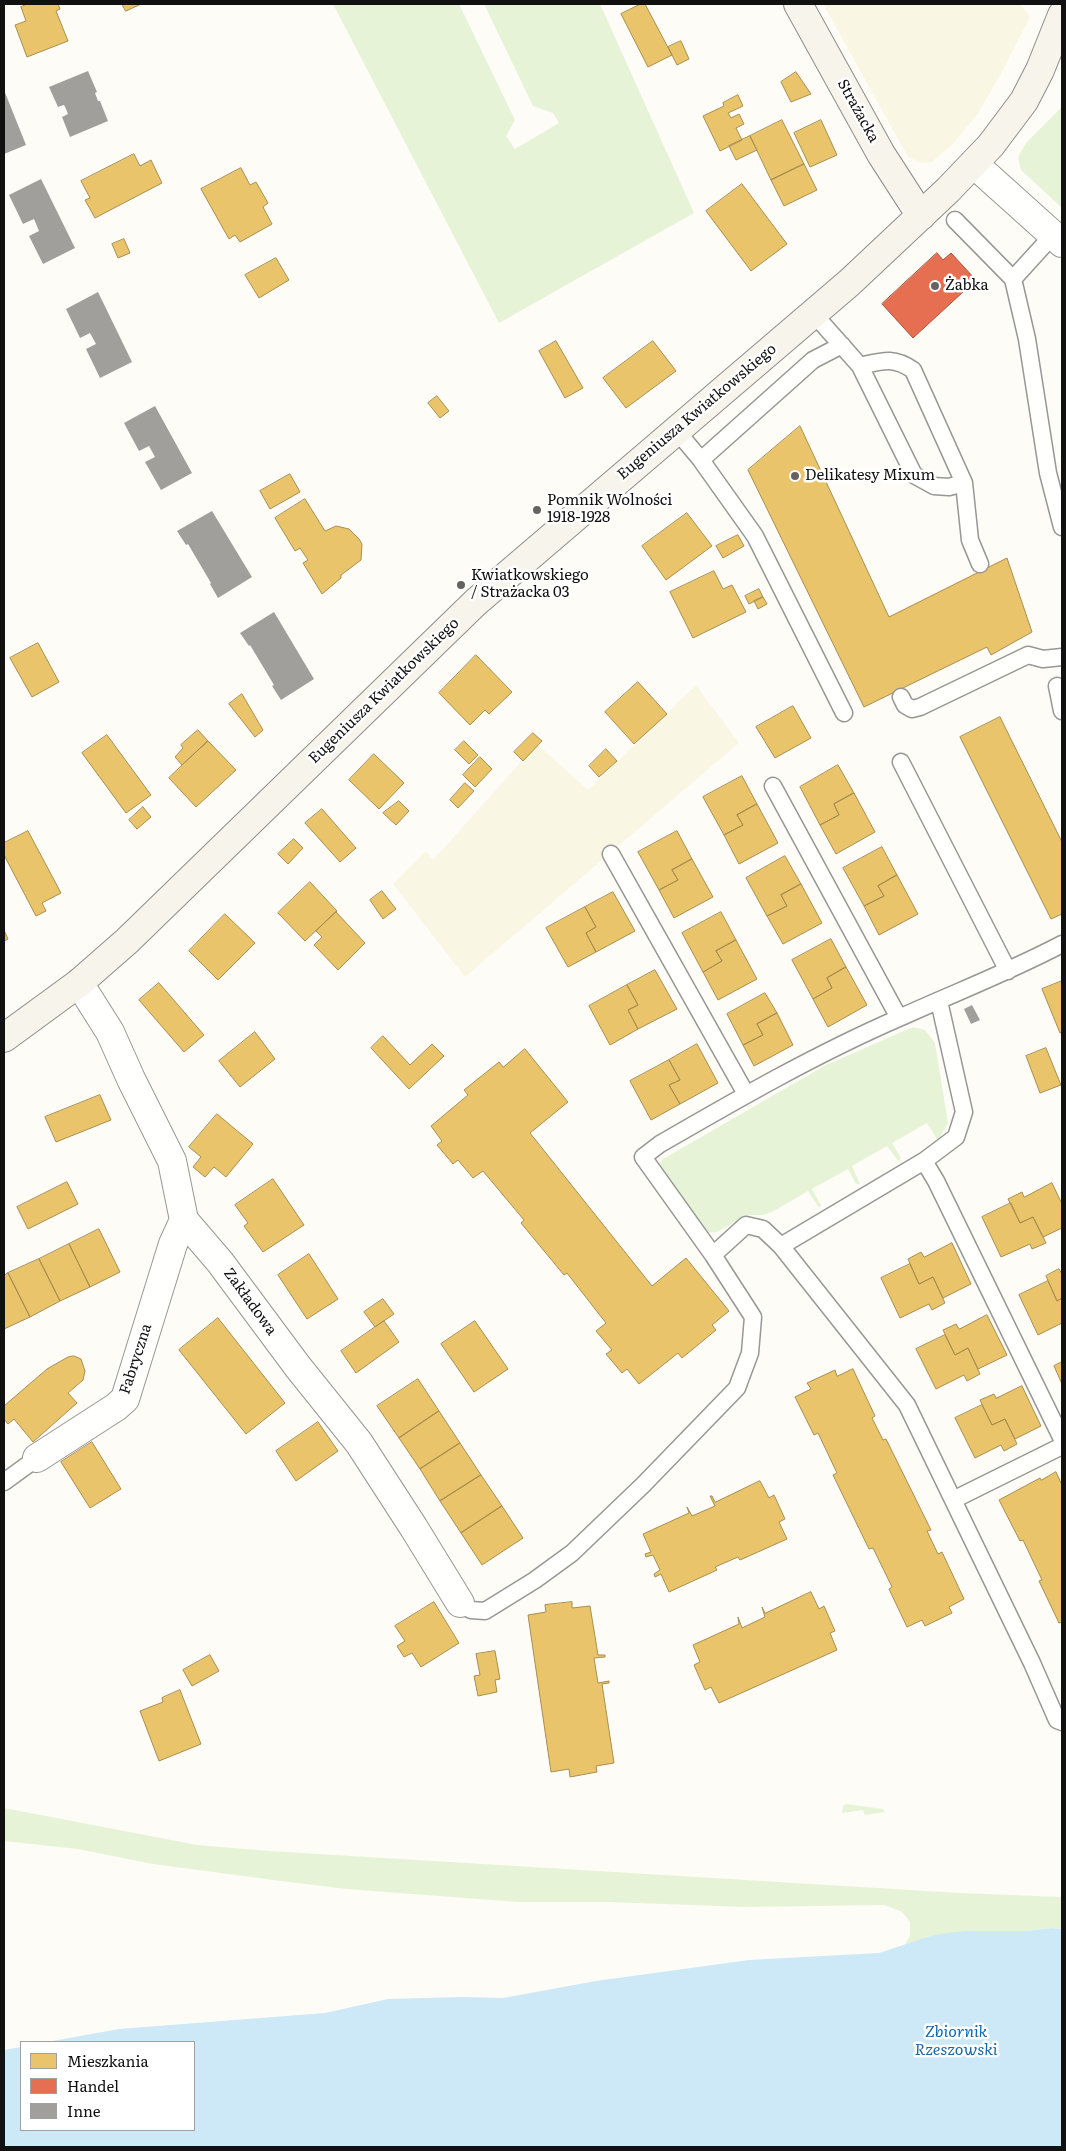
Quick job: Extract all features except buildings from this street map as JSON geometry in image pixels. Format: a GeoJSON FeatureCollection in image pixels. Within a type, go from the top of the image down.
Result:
{"type":"FeatureCollection","features":[{"type":"Feature","properties":{"kind":"street","name":"Strażacka"},"geometry":{"type":"LineString","coordinates":[[798,4],[882,154],[921,216]]}},
{"type":"Feature","properties":{"kind":"street","name":"Eugeniusza Kwiatkowskiego"},"geometry":{"type":"LineString","coordinates":[[4,1038],[79,983],[127,941],[476,602],[849,283],[921,216],[974,164],[1007,125],[1024,101],[1040,70],[1062,16]]}},
{"type":"Feature","properties":{"kind":"street"},"geometry":{"type":"LineString","coordinates":[[974,164],[1058,239]]}},
{"type":"Feature","properties":{"kind":"street","name":"Zakładowa"},"geometry":{"type":"LineString","coordinates":[[79,983],[110,1032],[172,1161],[184,1220],[220,1262],[298,1367],[359,1443],[460,1603]]}},
{"type":"Feature","properties":{"kind":"street","name":"Fabryczna"},"geometry":{"type":"LineString","coordinates":[[37,1458],[116,1407],[125,1399],[173,1244],[184,1220]]}},
{"type":"Feature","properties":{"kind":"lane"},"geometry":{"type":"LineString","coordinates":[[954,220],[1013,279],[1027,339],[1048,473],[1062,527]]}},
{"type":"Feature","properties":{"kind":"lane"},"geometry":{"type":"LineString","coordinates":[[1013,279],[1058,239]]}},
{"type":"Feature","properties":{"kind":"lane"},"geometry":{"type":"LineString","coordinates":[[813,313],[860,366],[914,475],[934,486],[949,487],[964,483]]}},
{"type":"Feature","properties":{"kind":"lane"},"geometry":{"type":"LineString","coordinates":[[701,460],[813,360],[842,345]]}},
{"type":"Feature","properties":{"kind":"lane"},"geometry":{"type":"LineString","coordinates":[[860,366],[893,360],[913,370],[964,483],[970,540],[980,564]]}},
{"type":"Feature","properties":{"kind":"lane"},"geometry":{"type":"LineString","coordinates":[[676,430],[701,460],[756,536],[844,712]]}},
{"type":"Feature","properties":{"kind":"lane"},"geometry":{"type":"LineString","coordinates":[[901,697],[905,705],[912,709],[920,708],[1028,655],[1043,659],[1062,657]]}},
{"type":"Feature","properties":{"kind":"lane"},"geometry":{"type":"LineString","coordinates":[[1057,686],[1062,711]]}},
{"type":"Feature","properties":{"kind":"lane"},"geometry":{"type":"LineString","coordinates":[[901,762],[1008,971]]}},
{"type":"Feature","properties":{"kind":"lane"},"geometry":{"type":"LineString","coordinates":[[772,786],[899,1018]]}},
{"type":"Feature","properties":{"kind":"lane"},"geometry":{"type":"LineString","coordinates":[[611,854],[746,1094]]}},
{"type":"Feature","properties":{"kind":"lane"},"geometry":{"type":"LineString","coordinates":[[460,1603],[471,1610],[486,1611],[572,1554],[643,1485],[737,1388],[750,1353],[753,1317],[713,1255],[643,1157],[660,1144],[793,1069],[899,1018],[1008,971],[1062,944]]}},
{"type":"Feature","properties":{"kind":"lane"},"geometry":{"type":"LineString","coordinates":[[781,1246],[924,1161],[956,1138],[964,1112],[939,1001]]}},
{"type":"Feature","properties":{"kind":"lane"},"geometry":{"type":"LineString","coordinates":[[924,1161],[936,1181],[1062,1439]]}},
{"type":"Feature","properties":{"kind":"lane"},"geometry":{"type":"LineString","coordinates":[[713,1255],[746,1225],[763,1229],[781,1246],[907,1405],[1032,1663],[1056,1720],[1062,1722]]}},
{"type":"Feature","properties":{"kind":"lane"},"geometry":{"type":"LineString","coordinates":[[953,1500],[1062,1446]]}},
{"type":"Feature","properties":{"kind":"lane"},"geometry":{"type":"LineString","coordinates":[[4,1482],[37,1458]]}},
{"type":"Feature","properties":{"kind":"shaded area"},"geometry":{"type":"Polygon","coordinates":[[[823,4],[1021,4],[1030,17],[1000,76],[976,116],[953,144],[932,162],[921,163],[908,157],[823,4]]]}},
{"type":"Feature","properties":{"kind":"shaded area"},"geometry":{"type":"Polygon","coordinates":[[[696,685],[739,743],[465,977],[393,884],[426,851],[433,860],[537,744],[588,790],[696,685]]]}},
{"type":"Feature","properties":{"kind":"green space"},"geometry":{"type":"Polygon","coordinates":[[[333,4],[459,4],[515,120],[506,136],[515,149],[559,123],[553,113],[533,106],[484,4],[600,4],[694,213],[499,323],[333,4]]]}},
{"type":"Feature","properties":{"kind":"green space"},"geometry":{"type":"Polygon","coordinates":[[[1062,107],[1062,208],[1021,170],[1018,157],[1026,143],[1062,107]]]}},
{"type":"Feature","properties":{"kind":"green space"},"geometry":{"type":"Polygon","coordinates":[[[913,1027],[925,1030],[935,1043],[948,1123],[938,1141],[927,1123],[892,1143],[901,1158],[899,1162],[887,1146],[852,1166],[860,1184],[856,1184],[848,1169],[812,1189],[821,1205],[819,1208],[808,1191],[772,1212],[762,1215],[748,1215],[717,1232],[707,1233],[659,1165],[663,1159],[826,1065],[913,1027]]]}},
{"type":"Feature","properties":{"kind":"green space"},"geometry":{"type":"Polygon","coordinates":[[[846,1804],[883,1809],[885,1812],[865,1815],[863,1810],[842,1813],[843,1806],[846,1804]]]}},
{"type":"Feature","properties":{"kind":"green space"},"geometry":{"type":"Polygon","coordinates":[[[4,1808],[197,1845],[959,1893],[1062,1897],[1062,1929],[1051,1928],[1027,1931],[934,1935],[904,1946],[910,1936],[910,1922],[902,1912],[885,1905],[746,1907],[609,1902],[518,1902],[347,1889],[153,1864],[78,1849],[4,1841],[4,1808]]]}},
{"type":"Feature","properties":{"kind":"water","name":"Zbiornik Rzeszowski"},"geometry":{"type":"Polygon","coordinates":[[[1051,1928],[1062,1929],[1062,2147],[4,2147],[4,2050],[20,2047],[20,2131],[195,2131],[195,2041],[53,2041],[119,2029],[325,2013],[388,1999],[503,1998],[596,1981],[749,1960],[879,1953],[934,1935],[965,1931],[1027,1931],[1051,1928]]]}},
{"type":"Feature","properties":{"kind":"place","name":"Żabka"},"geometry":{"type":"Point","coordinates":[935,286]}},
{"type":"Feature","properties":{"kind":"place","name":"Delikatesy Mixum"},"geometry":{"type":"Point","coordinates":[795,476]}},
{"type":"Feature","properties":{"kind":"place","name":"Pomnik Wolności 1918-1928"},"geometry":{"type":"Point","coordinates":[537,510]}},
{"type":"Feature","properties":{"kind":"place","name":"Kwiatkowskiego / Strażacka 03"},"geometry":{"type":"Point","coordinates":[461,585]}}]}
